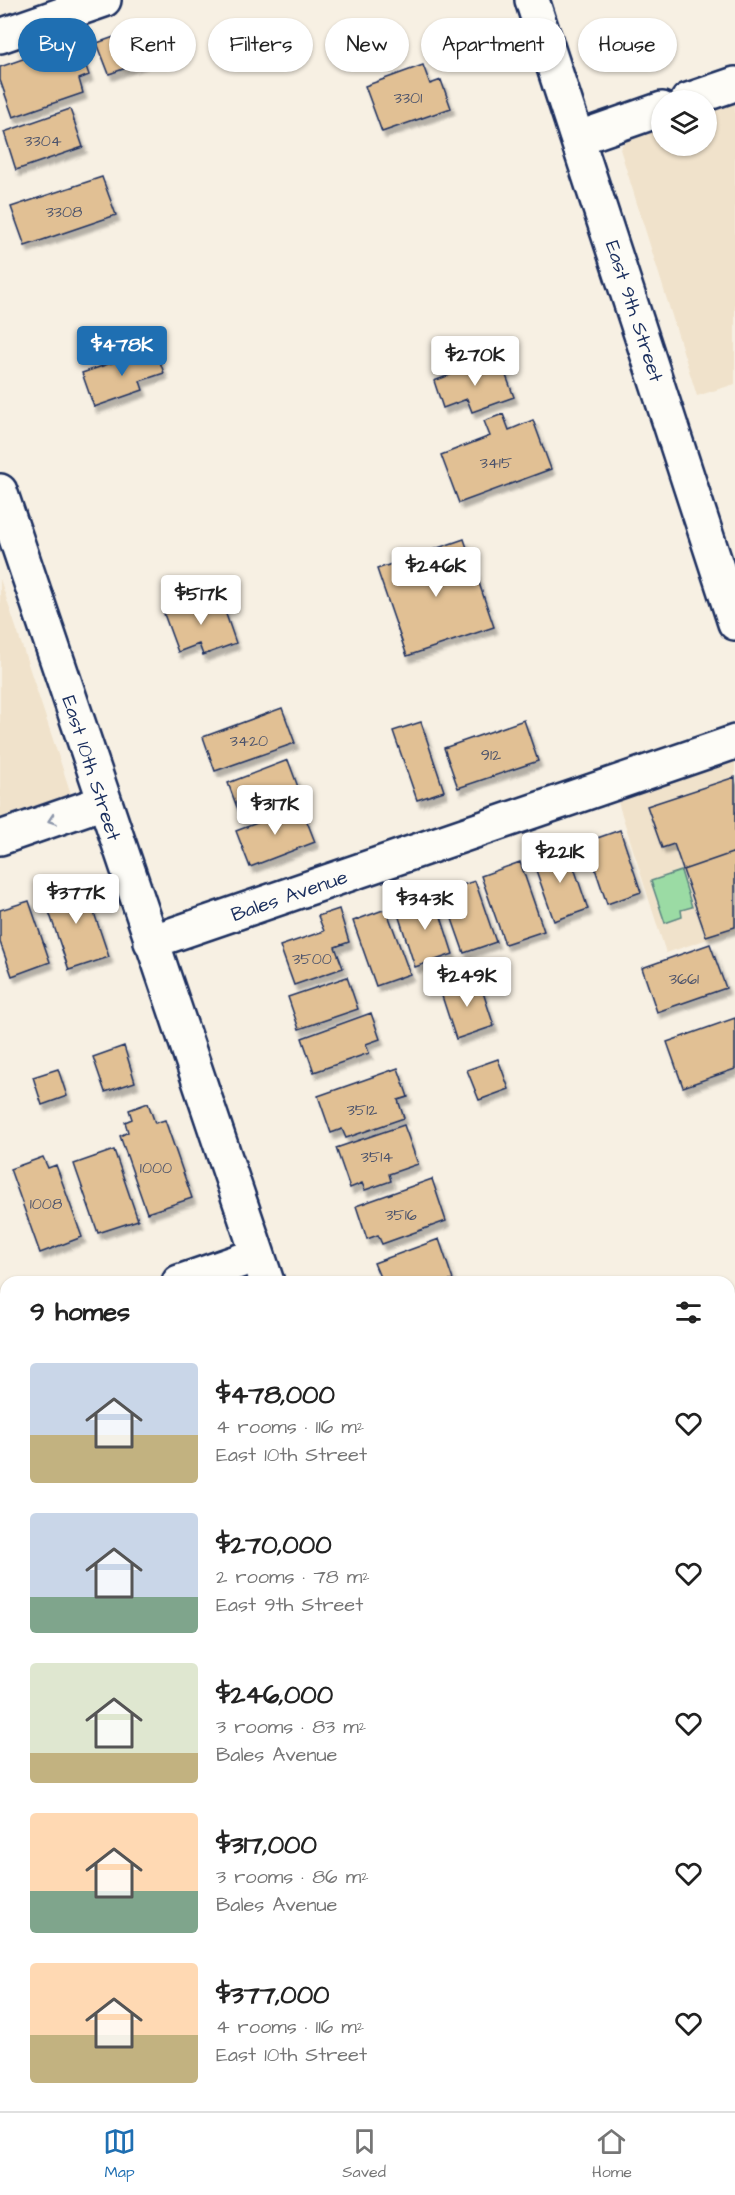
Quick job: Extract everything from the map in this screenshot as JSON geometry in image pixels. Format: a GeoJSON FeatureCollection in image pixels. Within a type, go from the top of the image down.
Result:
{"type":"FeatureCollection","features":[{"type":"Feature","properties":{"kind":"street"},"geometry":{"type":"LineString","coordinates":[[0,36],[104,0]]}},
{"type":"Feature","properties":{"kind":"street","name":"East 9th Street"},"geometry":{"type":"LineString","coordinates":[[532,0],[579,138],[735,623]]}},
{"type":"Feature","properties":{"kind":"street"},"geometry":{"type":"LineString","coordinates":[[717,90],[735,84]]}},
{"type":"Feature","properties":{"kind":"street"},"geometry":{"type":"LineString","coordinates":[[579,138],[651,113]]}},
{"type":"Feature","properties":{"kind":"street","name":"East 10th Street"},"geometry":{"type":"LineString","coordinates":[[0,491],[262,1269]]}},
{"type":"Feature","properties":{"kind":"street","name":"Bales Avenue"},"geometry":{"type":"LineString","coordinates":[[150,942],[735,742]]}},
{"type":"Feature","properties":{"kind":"street"},"geometry":{"type":"LineString","coordinates":[[0,838],[104,802]]}},
{"type":"Feature","properties":{"kind":"street"},"geometry":{"type":"LineString","coordinates":[[217,1276],[262,1269]]}},
{"type":"Feature","properties":{"kind":"shaded area"},"geometry":{"type":"Polygon","coordinates":[[[735,102],[735,384],[697,396],[620,149],[631,137],[651,130],[651,156],[717,156],[717,108],[735,102]]]}},
{"type":"Feature","properties":{"kind":"shaded area"},"geometry":{"type":"Polygon","coordinates":[[[0,579],[71,794],[0,818],[0,579]]]}},
{"type":"Feature","properties":{"kind":"shaded area"},"geometry":{"type":"Polygon","coordinates":[[[735,757],[735,930],[666,953],[616,796],[735,757]]]}},
{"type":"Feature","properties":{"kind":"green space"},"geometry":{"type":"Polygon","coordinates":[[[681,871],[692,907],[681,910],[682,917],[665,923],[651,881],[681,871]]]}},
{"type":"Feature","properties":{"kind":"building"},"geometry":{"type":"Polygon","coordinates":[[[109,39],[109,72],[115,72],[109,74],[97,43],[109,39]]]}},
{"type":"Feature","properties":{"kind":"building"},"geometry":{"type":"Polygon","coordinates":[[[18,61],[18,72],[88,72],[89,75],[79,79],[83,93],[13,117],[0,80],[0,67],[18,61]]]}},
{"type":"Feature","properties":{"kind":"building"},"geometry":{"type":"Polygon","coordinates":[[[421,66],[421,72],[426,72],[430,84],[441,80],[451,108],[382,132],[365,86],[409,72],[421,66]]]}},
{"type":"Feature","properties":{"kind":"building"},"geometry":{"type":"Polygon","coordinates":[[[70,109],[83,147],[16,170],[4,132],[70,109]]]}},
{"type":"Feature","properties":{"kind":"building"},"geometry":{"type":"Polygon","coordinates":[[[102,177],[116,215],[25,246],[11,207],[102,177]]]}},
{"type":"Feature","properties":{"kind":"building"},"geometry":{"type":"Polygon","coordinates":[[[155,348],[164,373],[140,381],[143,390],[94,407],[82,373],[155,348]]]}},
{"type":"Feature","properties":{"kind":"building"},"geometry":{"type":"Polygon","coordinates":[[[501,362],[514,397],[472,412],[467,399],[443,408],[434,381],[476,365],[478,371],[501,362]]]}},
{"type":"Feature","properties":{"kind":"building"},"geometry":{"type":"Polygon","coordinates":[[[503,414],[509,430],[533,420],[551,469],[459,503],[441,455],[490,436],[484,421],[503,414]]]}},
{"type":"Feature","properties":{"kind":"building"},"geometry":{"type":"Polygon","coordinates":[[[464,539],[494,627],[407,656],[377,569],[464,539]]]}},
{"type":"Feature","properties":{"kind":"building"},"geometry":{"type":"Polygon","coordinates":[[[219,594],[236,643],[203,655],[199,644],[178,652],[164,614],[219,594]]]}},
{"type":"Feature","properties":{"kind":"building"},"geometry":{"type":"Polygon","coordinates":[[[282,708],[295,743],[215,771],[203,737],[282,708]]]}},
{"type":"Feature","properties":{"kind":"building"},"geometry":{"type":"Polygon","coordinates":[[[524,720],[538,761],[458,788],[444,748],[524,720]]]}},
{"type":"Feature","properties":{"kind":"building"},"geometry":{"type":"Polygon","coordinates":[[[421,722],[444,791],[417,800],[393,731],[421,722]]]}},
{"type":"Feature","properties":{"kind":"building"},"geometry":{"type":"Polygon","coordinates":[[[288,760],[301,795],[241,818],[228,783],[288,760]]]}},
{"type":"Feature","properties":{"kind":"building"},"geometry":{"type":"Polygon","coordinates":[[[735,777],[735,852],[683,870],[674,844],[662,848],[647,806],[735,777]]]}},
{"type":"Feature","properties":{"kind":"building"},"geometry":{"type":"Polygon","coordinates":[[[301,806],[315,842],[250,867],[236,831],[301,806]]]}},
{"type":"Feature","properties":{"kind":"building"},"geometry":{"type":"Polygon","coordinates":[[[620,830],[641,892],[607,904],[586,842],[620,830]]]}},
{"type":"Feature","properties":{"kind":"building"},"geometry":{"type":"Polygon","coordinates":[[[567,847],[588,909],[554,921],[532,859],[567,847]]]}},
{"type":"Feature","properties":{"kind":"building"},"geometry":{"type":"Polygon","coordinates":[[[735,852],[735,927],[706,936],[683,870],[735,852]]]}},
{"type":"Feature","properties":{"kind":"building"},"geometry":{"type":"Polygon","coordinates":[[[520,862],[544,931],[505,944],[481,876],[520,862]]]}},
{"type":"Feature","properties":{"kind":"building"},"geometry":{"type":"Polygon","coordinates":[[[83,880],[109,957],[69,970],[43,894],[83,880]]]}},
{"type":"Feature","properties":{"kind":"building"},"geometry":{"type":"Polygon","coordinates":[[[475,881],[496,942],[464,953],[452,919],[458,917],[450,889],[475,881]]]}},
{"type":"Feature","properties":{"kind":"building"},"geometry":{"type":"Polygon","coordinates":[[[434,895],[453,954],[415,967],[396,908],[434,895]]]}},
{"type":"Feature","properties":{"kind":"building"},"geometry":{"type":"Polygon","coordinates":[[[29,901],[50,962],[12,976],[0,942],[0,910],[29,901]]]}},
{"type":"Feature","properties":{"kind":"building"},"geometry":{"type":"Polygon","coordinates":[[[339,909],[349,942],[335,947],[343,968],[294,985],[280,946],[324,931],[318,916],[339,909]]]}},
{"type":"Feature","properties":{"kind":"building"},"geometry":{"type":"Polygon","coordinates":[[[386,909],[410,974],[376,986],[353,921],[386,909]]]}},
{"type":"Feature","properties":{"kind":"building"},"geometry":{"type":"Polygon","coordinates":[[[710,944],[726,988],[657,1012],[642,968],[710,944]]]}},
{"type":"Feature","properties":{"kind":"building"},"geometry":{"type":"Polygon","coordinates":[[[347,977],[358,1009],[299,1029],[288,997],[347,977]]]}},
{"type":"Feature","properties":{"kind":"building"},"geometry":{"type":"Polygon","coordinates":[[[478,977],[494,1026],[456,1039],[440,990],[478,977]]]}},
{"type":"Feature","properties":{"kind":"building"},"geometry":{"type":"Polygon","coordinates":[[[371,1013],[380,1039],[366,1044],[369,1053],[314,1072],[302,1038],[371,1013]]]}},
{"type":"Feature","properties":{"kind":"building"},"geometry":{"type":"Polygon","coordinates":[[[735,1018],[735,1069],[683,1087],[667,1042],[735,1018]]]}},
{"type":"Feature","properties":{"kind":"building"},"geometry":{"type":"Polygon","coordinates":[[[124,1046],[135,1082],[105,1092],[93,1057],[124,1046]]]}},
{"type":"Feature","properties":{"kind":"building"},"geometry":{"type":"Polygon","coordinates":[[[498,1059],[509,1089],[479,1100],[467,1070],[498,1059]]]}},
{"type":"Feature","properties":{"kind":"building"},"geometry":{"type":"Polygon","coordinates":[[[398,1068],[408,1097],[398,1100],[404,1118],[346,1138],[342,1129],[331,1133],[318,1096],[398,1068]]]}},
{"type":"Feature","properties":{"kind":"building"},"geometry":{"type":"Polygon","coordinates":[[[58,1069],[67,1096],[42,1105],[33,1077],[58,1069]]]}},
{"type":"Feature","properties":{"kind":"building"},"geometry":{"type":"Polygon","coordinates":[[[148,1103],[155,1123],[165,1120],[192,1198],[147,1213],[120,1136],[128,1132],[125,1122],[132,1119],[129,1110],[148,1103]]]}},
{"type":"Feature","properties":{"kind":"building"},"geometry":{"type":"Polygon","coordinates":[[[404,1125],[418,1164],[389,1174],[391,1181],[365,1190],[362,1183],[350,1188],[336,1148],[404,1125]]]}},
{"type":"Feature","properties":{"kind":"building"},"geometry":{"type":"Polygon","coordinates":[[[114,1150],[138,1220],[98,1233],[74,1164],[114,1150]]]}},
{"type":"Feature","properties":{"kind":"building"},"geometry":{"type":"Polygon","coordinates":[[[43,1157],[48,1168],[56,1165],[82,1237],[40,1253],[10,1169],[43,1157]]]}},
{"type":"Feature","properties":{"kind":"building"},"geometry":{"type":"Polygon","coordinates":[[[432,1179],[446,1221],[382,1244],[378,1235],[367,1239],[356,1206],[432,1179]]]}},
{"type":"Feature","properties":{"kind":"building"},"geometry":{"type":"Polygon","coordinates":[[[439,1239],[452,1276],[379,1276],[374,1263],[439,1239]]]}}]}
